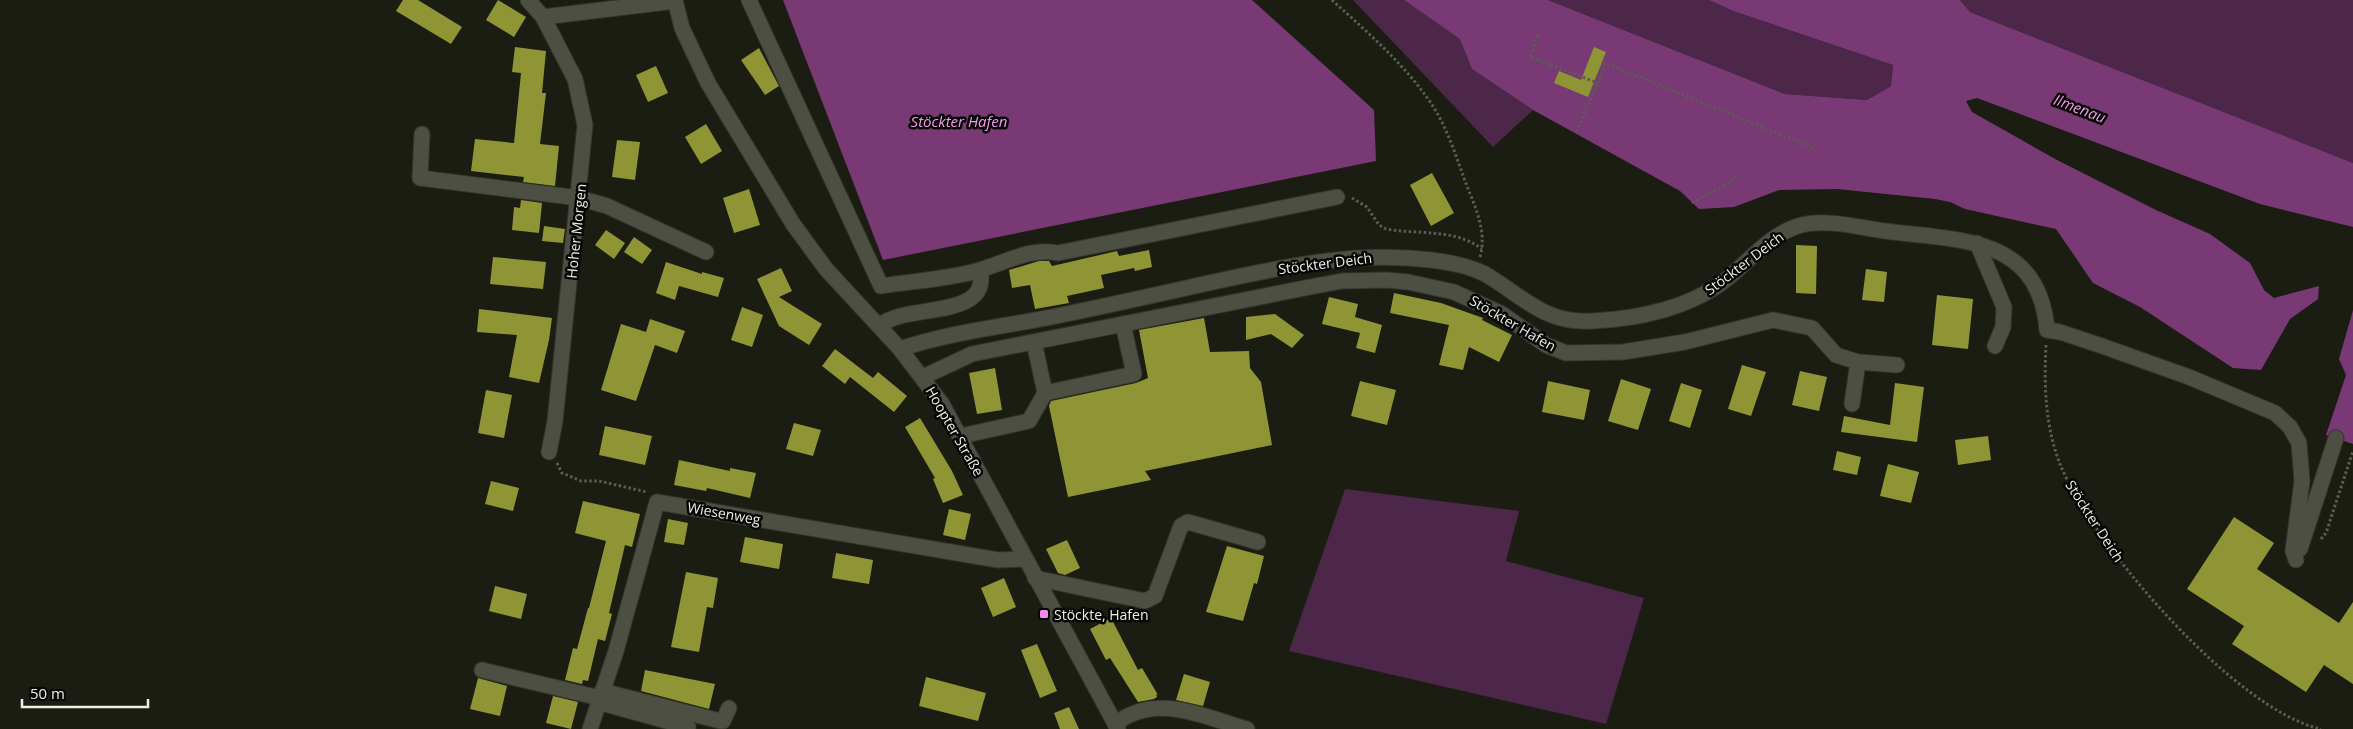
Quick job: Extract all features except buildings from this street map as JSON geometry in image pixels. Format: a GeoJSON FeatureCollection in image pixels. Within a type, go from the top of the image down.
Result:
{"type":"FeatureCollection","features":[{"type":"Feature","properties":{"kind":"street","name":"Hoher Morgen"},"geometry":{"type":"LineString","coordinates":[[528,0],[543,18],[576,79],[585,125],[556,421],[549,452]]}},
{"type":"Feature","properties":{"kind":"street"},"geometry":{"type":"LineString","coordinates":[[543,18],[675,0]]}},
{"type":"Feature","properties":{"kind":"street","name":"Hoopter Straße"},"geometry":{"type":"LineString","coordinates":[[675,0],[682,28],[708,83],[769,185],[812,252],[842,288],[923,376],[961,436],[1025,560],[1116,727]]}},
{"type":"Feature","properties":{"kind":"street"},"geometry":{"type":"LineString","coordinates":[[749,0],[881,286],[980,270],[1007,259],[1047,250],[1058,253],[1337,196]]}},
{"type":"Feature","properties":{"kind":"street"},"geometry":{"type":"LineString","coordinates":[[422,134],[420,178],[579,198],[607,206],[706,252]]}},
{"type":"Feature","properties":{"kind":"street","name":"Stöckter Deich"},"geometry":{"type":"LineString","coordinates":[[900,349],[950,335],[1051,318],[1289,266],[1362,257],[1434,260],[1476,270],[1540,311],[1560,319],[1588,322],[1636,316],[1677,305],[1707,293],[1778,235],[1807,223],[1851,226],[1977,244],[1999,252],[2017,263],[2030,278],[2043,306],[2047,330]]}},
{"type":"Feature","properties":{"kind":"street"},"geometry":{"type":"LineString","coordinates":[[1977,244],[2004,307],[2004,327],[1995,346]]}},
{"type":"Feature","properties":{"kind":"street"},"geometry":{"type":"LineString","coordinates":[[878,326],[887,319],[901,315],[961,304],[971,300],[980,288],[982,280],[980,270]]}},
{"type":"Feature","properties":{"kind":"street","name":"Stöckter Hafen"},"geometry":{"type":"LineString","coordinates":[[923,376],[972,354],[1315,286],[1365,279],[1408,282],[1454,292],[1493,310],[1546,345],[1566,353],[1623,352],[1685,342],[1773,320],[1812,328],[1836,355],[1858,362]]}},
{"type":"Feature","properties":{"kind":"street"},"geometry":{"type":"LineString","coordinates":[[1045,393],[1134,374],[1123,324]]}},
{"type":"Feature","properties":{"kind":"street"},"geometry":{"type":"LineString","coordinates":[[2047,330],[2076,337],[2154,365],[2275,413],[2290,427],[2300,443],[2302,481],[2293,550],[2296,560],[2336,438]]}},
{"type":"Feature","properties":{"kind":"street"},"geometry":{"type":"LineString","coordinates":[[961,436],[1029,421],[1045,393],[1034,342]]}},
{"type":"Feature","properties":{"kind":"street"},"geometry":{"type":"LineString","coordinates":[[1852,404],[1858,362],[1897,365]]}},
{"type":"Feature","properties":{"kind":"street"},"geometry":{"type":"LineString","coordinates":[[590,729],[616,651],[658,502]]}},
{"type":"Feature","properties":{"kind":"street","name":"Wiesenweg"},"geometry":{"type":"LineString","coordinates":[[658,502],[998,560],[1025,560]]}},
{"type":"Feature","properties":{"kind":"street"},"geometry":{"type":"LineString","coordinates":[[1035,578],[1145,601],[1155,596],[1181,526],[1188,522],[1258,542]]}},
{"type":"Feature","properties":{"kind":"street"},"geometry":{"type":"LineString","coordinates":[[482,670],[600,697],[720,721],[723,720],[729,708]]}},
{"type":"Feature","properties":{"kind":"street"},"geometry":{"type":"LineString","coordinates":[[600,697],[688,726]]}},
{"type":"Feature","properties":{"kind":"street"},"geometry":{"type":"LineString","coordinates":[[1116,727],[1132,714],[1159,707],[1180,710],[1247,729]]}},
{"type":"Feature","properties":{"kind":"path"},"geometry":{"type":"LineString","coordinates":[[1332,0],[1388,52],[1428,99],[1448,134],[1480,219],[1483,242],[1476,270]]}},
{"type":"Feature","properties":{"kind":"path"},"geometry":{"type":"LineString","coordinates":[[1538,34],[1530,57],[1598,83]]}},
{"type":"Feature","properties":{"kind":"path"},"geometry":{"type":"LineString","coordinates":[[1576,132],[1605,63],[1814,148]]}},
{"type":"Feature","properties":{"kind":"path"},"geometry":{"type":"LineString","coordinates":[[1692,203],[1738,178]]}},
{"type":"Feature","properties":{"kind":"path"},"geometry":{"type":"LineString","coordinates":[[1337,196],[1352,198],[1367,207],[1379,225],[1386,229],[1454,235],[1466,239],[1482,249]]}},
{"type":"Feature","properties":{"kind":"path","name":"Stöckter Deich"},"geometry":{"type":"LineString","coordinates":[[2047,330],[2045,386],[2049,428],[2069,484],[2095,526],[2147,593],[2206,654],[2277,712],[2300,724],[2321,729]]}},
{"type":"Feature","properties":{"kind":"path"},"geometry":{"type":"LineString","coordinates":[[549,452],[562,473],[569,477],[581,482],[599,482],[650,492],[658,502]]}},
{"type":"Feature","properties":{"kind":"shaded area"},"geometry":{"type":"Polygon","coordinates":[[[1353,0],[1404,0],[1461,39],[1472,69],[1533,110],[1493,147],[1353,0]]]}},
{"type":"Feature","properties":{"kind":"shaded area"},"geometry":{"type":"Polygon","coordinates":[[[1548,0],[1709,0],[1733,11],[1893,65],[1891,86],[1867,100],[1785,94],[1548,0]]]}},
{"type":"Feature","properties":{"kind":"shaded area"},"geometry":{"type":"Polygon","coordinates":[[[1960,0],[2353,0],[2353,163],[1970,12],[1960,0]]]}},
{"type":"Feature","properties":{"kind":"shaded area"},"geometry":{"type":"Polygon","coordinates":[[[1345,489],[1519,511],[1506,561],[1644,598],[1606,724],[1289,651],[1345,489]]]}},
{"type":"Feature","properties":{"kind":"water","name":"Stöckter Hafen"},"geometry":{"type":"Polygon","coordinates":[[[783,0],[1252,0],[1374,110],[1376,161],[883,260],[783,0]]]}},
{"type":"Feature","properties":{"kind":"water","name":"Ilmenau"},"geometry":{"type":"Polygon","coordinates":[[[1404,0],[1548,0],[1785,94],[1867,100],[1891,86],[1893,65],[1733,11],[1709,0],[1960,0],[1970,12],[2353,163],[2353,227],[2260,204],[1977,98],[1966,101],[1972,112],[2057,160],[2156,210],[2210,234],[2250,263],[2264,290],[2274,298],[2319,286],[2318,299],[2290,319],[2261,370],[2233,368],[2140,307],[2093,283],[2056,229],[1965,209],[1950,202],[1935,199],[1837,189],[1779,190],[1734,207],[1699,209],[1680,191],[1533,110],[1472,69],[1460,39],[1404,0]]]}},
{"type":"Feature","properties":{"kind":"water"},"geometry":{"type":"Polygon","coordinates":[[[2353,310],[2353,444],[2326,435],[2346,375],[2339,359],[2353,310]]]}},
{"type":"Feature","properties":{"kind":"place","name":"Stöckte, Hafen"},"geometry":{"type":"Point","coordinates":[1044,614]}}]}
